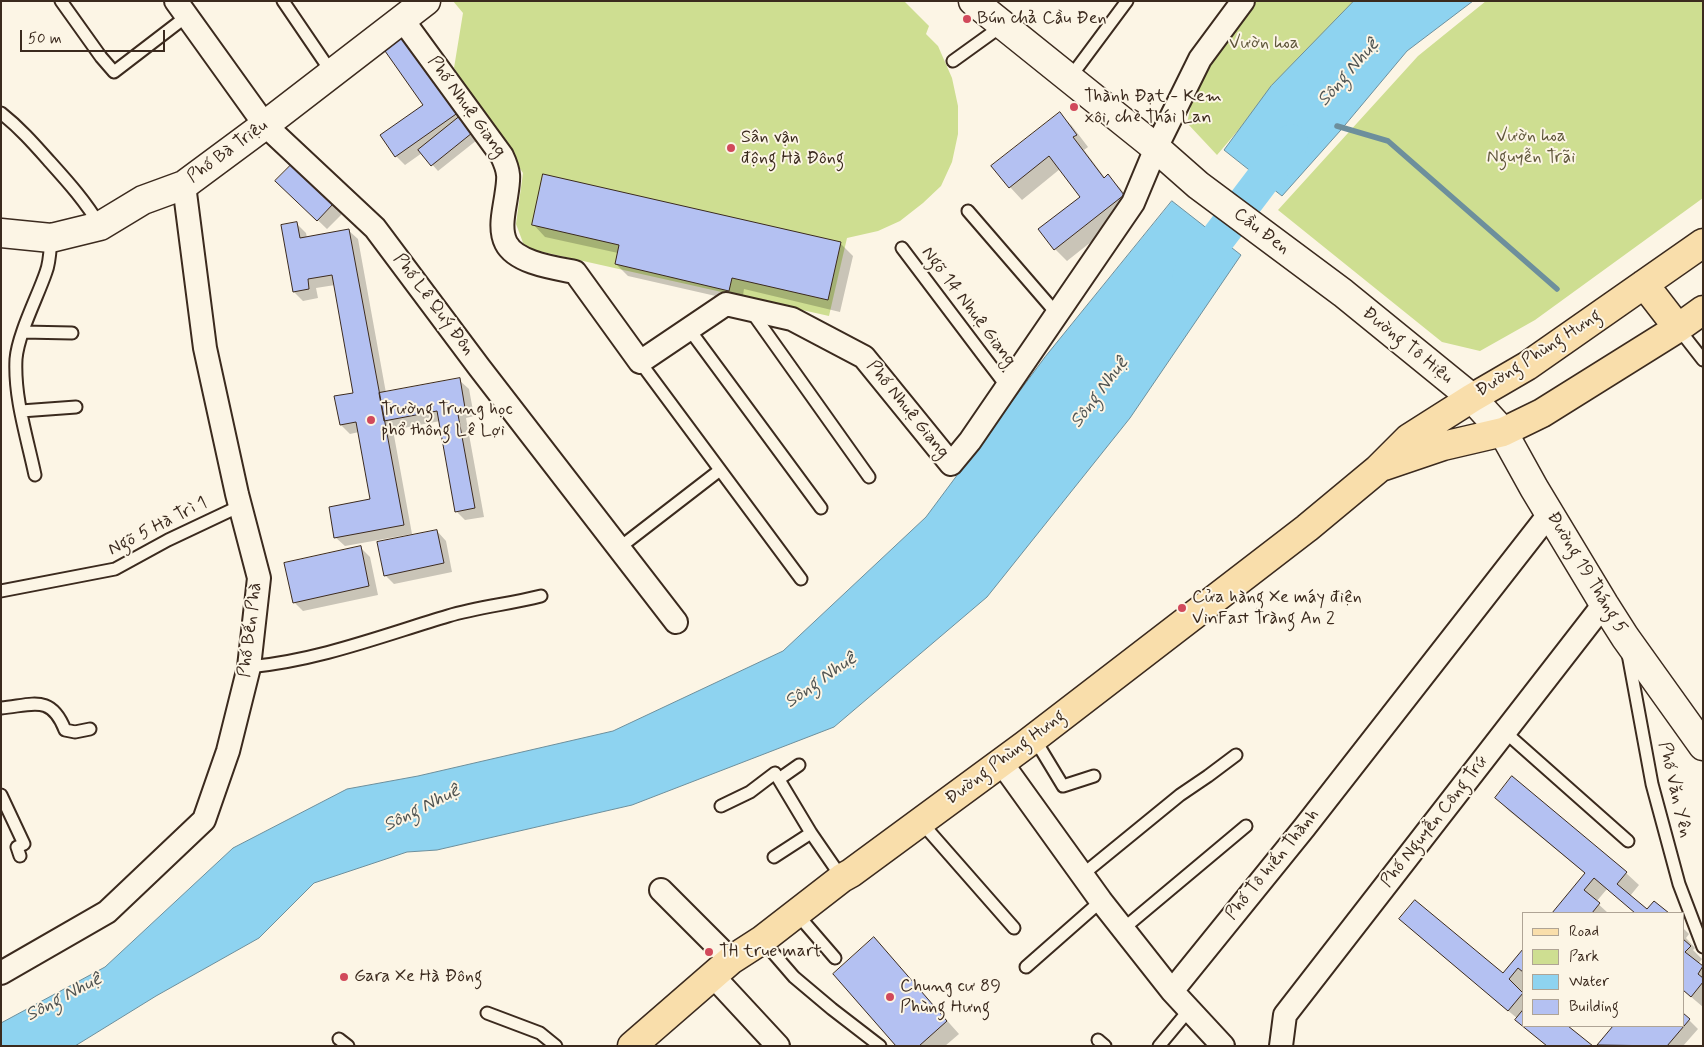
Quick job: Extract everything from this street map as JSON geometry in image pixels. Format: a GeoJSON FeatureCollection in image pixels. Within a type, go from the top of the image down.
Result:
{"type":"FeatureCollection","features":[{"type":"Feature","properties":{"kind":"main road","name":"Đường Phùng Hưng"},"geometry":{"type":"LineString","coordinates":[[632,1046],[722,968],[1034,738],[1307,528],[1378,468],[1409,438],[1527,366],[1703,243]]}},
{"type":"Feature","properties":{"kind":"main road"},"geometry":{"type":"LineString","coordinates":[[1644,284],[1678,328]]}},
{"type":"Feature","properties":{"kind":"main road","name":"Đường Phùng Hưng"},"geometry":{"type":"LineString","coordinates":[[1378,468],[1443,446],[1503,432],[1542,413],[1678,328],[1703,310]]}},
{"type":"Feature","properties":{"kind":"street","name":"Phố Bà Triệu"},"geometry":{"type":"LineString","coordinates":[[1,233],[51,238],[100,226],[142,200],[184,185],[266,125],[426,1]]}},
{"type":"Feature","properties":{"kind":"street"},"geometry":{"type":"LineString","coordinates":[[973,1],[1156,148]]}},
{"type":"Feature","properties":{"kind":"street","name":"Phố Nhuệ Giang"},"geometry":{"type":"LineString","coordinates":[[402,19],[502,156],[509,170],[502,225],[506,242],[513,251],[534,264],[575,272],[640,362],[726,304],[792,319],[864,357],[951,464],[970,441],[1132,203],[1156,148],[1200,59],[1243,1]]}},
{"type":"Feature","properties":{"kind":"street","name":"Phố Lê Quý Đôn"},"geometry":{"type":"LineString","coordinates":[[182,9],[266,125],[375,228],[676,622]]}},
{"type":"Feature","properties":{"kind":"street","name":"Cầu Đen"},"geometry":{"type":"LineString","coordinates":[[1156,148],[1180,169],[1343,293]]}},
{"type":"Feature","properties":{"kind":"street","name":"Phố Bến Phà"},"geometry":{"type":"LineString","coordinates":[[1,973],[107,912],[204,820],[228,751],[249,667],[259,578],[240,506],[205,348],[184,185]]}},
{"type":"Feature","properties":{"kind":"street","name":"Đường Tô Hiệu"},"geometry":{"type":"LineString","coordinates":[[1343,293],[1472,398]]}},
{"type":"Feature","properties":{"kind":"street","name":"Đường 19 Tháng 5"},"geometry":{"type":"LineString","coordinates":[[1472,398],[1503,432],[1625,637],[1703,746]]}},
{"type":"Feature","properties":{"kind":"street","name":"Phố Tô hiến Thành"},"geometry":{"type":"LineString","coordinates":[[1172,991],[1310,820],[1550,513]]}},
{"type":"Feature","properties":{"kind":"street","name":"Phố Nguyễn Công Trứ"},"geometry":{"type":"LineString","coordinates":[[1281,1046],[1285,1015],[1604,604]]}},
{"type":"Feature","properties":{"kind":"street"},"geometry":{"type":"LineString","coordinates":[[1001,762],[1101,901],[1172,991],[1222,1046]]}},
{"type":"Feature","properties":{"kind":"street"},"geometry":{"type":"LineString","coordinates":[[660,890],[722,968],[778,1046]]}},
{"type":"Feature","properties":{"kind":"lane"},"geometry":{"type":"LineString","coordinates":[[61,1],[114,72],[182,9]]}},
{"type":"Feature","properties":{"kind":"lane"},"geometry":{"type":"LineString","coordinates":[[284,1],[332,73]]}},
{"type":"Feature","properties":{"kind":"lane"},"geometry":{"type":"LineString","coordinates":[[1069,79],[1128,1]]}},
{"type":"Feature","properties":{"kind":"lane"},"geometry":{"type":"LineString","coordinates":[[953,60],[1003,25]]}},
{"type":"Feature","properties":{"kind":"lane"},"geometry":{"type":"LineString","coordinates":[[1,113],[19,127],[61,174],[89,207],[100,226]]}},
{"type":"Feature","properties":{"kind":"lane"},"geometry":{"type":"LineString","coordinates":[[968,211],[1057,314]]}},
{"type":"Feature","properties":{"kind":"lane"},"geometry":{"type":"LineString","coordinates":[[35,475],[21,411],[16,357],[23,332],[47,270],[51,238]]}},
{"type":"Feature","properties":{"kind":"lane","name":"Ngõ 14 Nhuệ Giang"},"geometry":{"type":"LineString","coordinates":[[902,248],[1007,387]]}},
{"type":"Feature","properties":{"kind":"lane"},"geometry":{"type":"LineString","coordinates":[[750,309],[868,477]]}},
{"type":"Feature","properties":{"kind":"lane"},"geometry":{"type":"LineString","coordinates":[[1678,328],[1703,360]]}},
{"type":"Feature","properties":{"kind":"lane"},"geometry":{"type":"LineString","coordinates":[[689,329],[821,508]]}},
{"type":"Feature","properties":{"kind":"lane"},"geometry":{"type":"LineString","coordinates":[[23,332],[72,333]]}},
{"type":"Feature","properties":{"kind":"lane"},"geometry":{"type":"LineString","coordinates":[[640,362],[801,579]]}},
{"type":"Feature","properties":{"kind":"lane"},"geometry":{"type":"LineString","coordinates":[[21,411],[76,407]]}},
{"type":"Feature","properties":{"kind":"lane"},"geometry":{"type":"LineString","coordinates":[[619,548],[720,470]]}},
{"type":"Feature","properties":{"kind":"lane","name":"Ngõ 5 Hà Trì 1"},"geometry":{"type":"LineString","coordinates":[[1,591],[115,569],[168,540],[240,506]]}},
{"type":"Feature","properties":{"kind":"lane"},"geometry":{"type":"LineString","coordinates":[[249,667],[281,664],[319,656],[450,616],[541,596]]}},
{"type":"Feature","properties":{"kind":"lane","name":"Phố Văn Yên"},"geometry":{"type":"LineString","coordinates":[[1625,637],[1652,784],[1679,884],[1703,947]]}},
{"type":"Feature","properties":{"kind":"lane"},"geometry":{"type":"LineString","coordinates":[[1,708],[44,704],[60,716],[65,730],[75,732],[90,729]]}},
{"type":"Feature","properties":{"kind":"lane"},"geometry":{"type":"LineString","coordinates":[[1505,732],[1628,841]]}},
{"type":"Feature","properties":{"kind":"lane"},"geometry":{"type":"LineString","coordinates":[[1034,738],[1063,786],[1094,776]]}},
{"type":"Feature","properties":{"kind":"lane"},"geometry":{"type":"LineString","coordinates":[[1082,875],[1180,795],[1236,754]]}},
{"type":"Feature","properties":{"kind":"lane"},"geometry":{"type":"LineString","coordinates":[[779,779],[799,765]]}},
{"type":"Feature","properties":{"kind":"lane"},"geometry":{"type":"LineString","coordinates":[[721,806],[750,792],[775,773],[811,833],[842,878]]}},
{"type":"Feature","properties":{"kind":"lane"},"geometry":{"type":"LineString","coordinates":[[1,795],[24,844],[17,847],[20,856]]}},
{"type":"Feature","properties":{"kind":"lane"},"geometry":{"type":"LineString","coordinates":[[921,822],[1014,928]]}},
{"type":"Feature","properties":{"kind":"lane"},"geometry":{"type":"LineString","coordinates":[[1124,930],[1246,826]]}},
{"type":"Feature","properties":{"kind":"lane"},"geometry":{"type":"LineString","coordinates":[[774,857],[811,833]]}},
{"type":"Feature","properties":{"kind":"lane"},"geometry":{"type":"LineString","coordinates":[[1026,967],[1101,901]]}},
{"type":"Feature","properties":{"kind":"lane"},"geometry":{"type":"LineString","coordinates":[[797,914],[836,958]]}},
{"type":"Feature","properties":{"kind":"lane"},"geometry":{"type":"LineString","coordinates":[[762,940],[794,977],[880,1046]]}},
{"type":"Feature","properties":{"kind":"lane"},"geometry":{"type":"LineString","coordinates":[[1159,1046],[1189,1010]]}},
{"type":"Feature","properties":{"kind":"lane"},"geometry":{"type":"LineString","coordinates":[[487,1013],[540,1033],[556,1046]]}},
{"type":"Feature","properties":{"kind":"green space","name":"Sân vận động Hà Đông"},"geometry":{"type":"Polygon","coordinates":[[[453,1],[904,1],[929,26],[926,34],[938,46],[952,78],[958,106],[958,134],[952,162],[941,186],[900,221],[878,231],[847,238],[829,316],[525,248],[516,224],[523,173],[454,68],[463,13],[453,1]]]}},
{"type":"Feature","properties":{"kind":"green space","name":"Vườn hoa"},"geometry":{"type":"Polygon","coordinates":[[[1249,1],[1357,1],[1270,93],[1217,155],[1187,123],[1201,63],[1249,1]]]}},
{"type":"Feature","properties":{"kind":"green space","name":"Vườn hoa Nguyễn Trãi"},"geometry":{"type":"Polygon","coordinates":[[[1486,1],[1703,1],[1703,198],[1535,320],[1480,351],[1442,342],[1278,210],[1418,56],[1486,1]]]}},
{"type":"Feature","properties":{"kind":"water"},"geometry":{"type":"Polygon","coordinates":[[[1354,1],[1473,1],[1407,51],[1282,196],[1224,150],[1271,86],[1354,1]]]}},
{"type":"Feature","properties":{"kind":"water"},"geometry":{"type":"Polygon","coordinates":[[[1172,201],[1241,255],[1130,418],[987,597],[834,727],[632,805],[437,850],[407,852],[314,883],[259,938],[156,996],[75,1046],[1,1046],[1,1023],[105,967],[233,848],[347,789],[418,776],[613,731],[783,651],[926,517],[1045,357],[1172,201]]]}},
{"type":"Feature","properties":{"kind":"building"},"geometry":{"type":"Polygon","coordinates":[[[405,36],[459,112],[395,157],[380,135],[423,105],[385,51],[405,36]]]}},
{"type":"Feature","properties":{"kind":"building"},"geometry":{"type":"Polygon","coordinates":[[[1060,112],[1077,135],[1073,137],[1104,178],[1108,174],[1124,195],[1054,250],[1038,229],[1080,197],[1049,156],[1009,188],[991,166],[1060,112]]]}},
{"type":"Feature","properties":{"kind":"building"},"geometry":{"type":"Polygon","coordinates":[[[459,117],[472,133],[431,166],[418,150],[459,117]]]}},
{"type":"Feature","properties":{"kind":"building"},"geometry":{"type":"Polygon","coordinates":[[[292,164],[333,204],[317,221],[275,181],[292,164]]]}},
{"type":"Feature","properties":{"kind":"building"},"geometry":{"type":"Polygon","coordinates":[[[543,174],[841,242],[828,300],[732,278],[729,291],[615,264],[619,245],[532,225],[543,174]]]}},
{"type":"Feature","properties":{"kind":"building"},"geometry":{"type":"Polygon","coordinates":[[[297,222],[300,238],[349,229],[404,525],[334,538],[329,507],[370,499],[356,422],[340,425],[334,396],[353,393],[332,275],[308,279],[309,289],[293,292],[281,225],[297,222]]]}},
{"type":"Feature","properties":{"kind":"building"},"geometry":{"type":"Polygon","coordinates":[[[460,378],[465,408],[457,409],[475,508],[455,512],[437,411],[384,421],[379,393],[460,378]]]}},
{"type":"Feature","properties":{"kind":"building"},"geometry":{"type":"Polygon","coordinates":[[[437,530],[444,563],[384,576],[377,542],[437,530]]]}},
{"type":"Feature","properties":{"kind":"building"},"geometry":{"type":"Polygon","coordinates":[[[361,546],[369,586],[293,603],[284,563],[361,546]]]}},
{"type":"Feature","properties":{"kind":"building"},"geometry":{"type":"Polygon","coordinates":[[[1512,776],[1627,872],[1617,884],[1647,909],[1654,901],[1668,912],[1634,912],[1594,878],[1584,890],[1600,903],[1593,912],[1553,912],[1585,873],[1495,798],[1512,776]]]}},
{"type":"Feature","properties":{"kind":"building"},"geometry":{"type":"Polygon","coordinates":[[[1415,900],[1503,973],[1522,950],[1522,971],[1518,968],[1509,979],[1522,994],[1508,1011],[1399,919],[1415,900]]]}},
{"type":"Feature","properties":{"kind":"building","name":"Chung cư 89 Phùng Hưng"},"geometry":{"type":"Polygon","coordinates":[[[874,937],[947,1021],[919,1046],[896,1046],[833,974],[874,937]]]}},
{"type":"Feature","properties":{"kind":"building"},"geometry":{"type":"Polygon","coordinates":[[[1684,940],[1691,946],[1685,952],[1703,966],[1698,974],[1703,978],[1703,982],[1691,997],[1684,991],[1684,940]]]}},
{"type":"Feature","properties":{"kind":"building"},"geometry":{"type":"Polygon","coordinates":[[[1522,1011],[1522,1026],[1515,1020],[1522,1011]]]}},
{"type":"Feature","properties":{"kind":"building"},"geometry":{"type":"Polygon","coordinates":[[[1684,1014],[1690,1019],[1684,1026],[1684,1014]]]}},
{"type":"Feature","properties":{"kind":"building"},"geometry":{"type":"Polygon","coordinates":[[[1524,1027],[1569,1027],[1593,1046],[1547,1046],[1524,1027]]]}},
{"type":"Feature","properties":{"kind":"building"},"geometry":{"type":"Polygon","coordinates":[[[1612,1027],[1683,1027],[1667,1046],[1597,1045],[1612,1027]]]}},
{"type":"Feature","properties":{"kind":"waterway"},"geometry":{"type":"LineString","coordinates":[[1337,126],[1388,141],[1557,289]]}},
{"type":"Feature","properties":{"kind":"waterway","name":"Sông Nhuệ"},"geometry":{"type":"LineString","coordinates":[[1190,275],[1291,142]]}},
{"type":"Feature","properties":{"kind":"place","name":"Bún chả Cầu Đen"},"geometry":{"type":"Point","coordinates":[967,19]}},
{"type":"Feature","properties":{"kind":"place","name":"Thành Đạt - Kem xôi, chè Thái Lan"},"geometry":{"type":"Point","coordinates":[1074,107]}},
{"type":"Feature","properties":{"kind":"place","name":"Sân vận động Hà Đông"},"geometry":{"type":"Point","coordinates":[731,148]}},
{"type":"Feature","properties":{"kind":"place","name":"Trường Trung học phổ thông Lê Lợi"},"geometry":{"type":"Point","coordinates":[371,420]}},
{"type":"Feature","properties":{"kind":"place","name":"Cửa hàng Xe máy điện VinFast Tràng An 2"},"geometry":{"type":"Point","coordinates":[1182,608]}},
{"type":"Feature","properties":{"kind":"place","name":"TH true mart"},"geometry":{"type":"Point","coordinates":[709,952]}},
{"type":"Feature","properties":{"kind":"place","name":"Gara Xe Hà Đông"},"geometry":{"type":"Point","coordinates":[344,977]}},
{"type":"Feature","properties":{"kind":"place","name":"Chung cư 89 Phùng Hưng"},"geometry":{"type":"Point","coordinates":[890,997]}}]}
